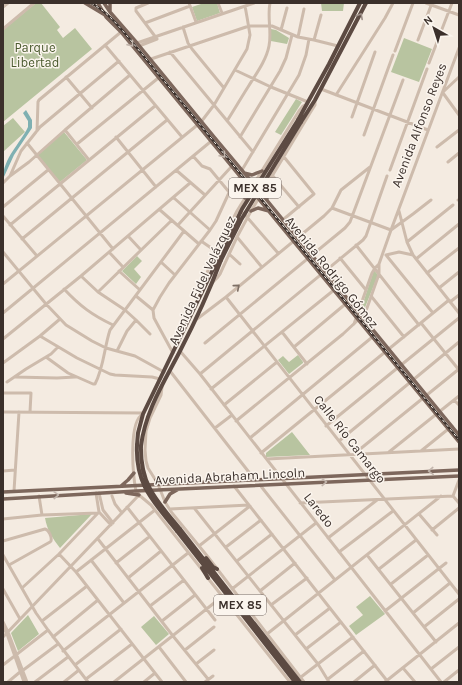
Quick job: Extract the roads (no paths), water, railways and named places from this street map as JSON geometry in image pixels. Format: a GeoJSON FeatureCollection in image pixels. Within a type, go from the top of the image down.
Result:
{"type":"FeatureCollection","features":[{"type":"Feature","properties":{"kind":"highway","name":"Avenida Fidel Velázquez"},"geometry":{"type":"LineString","coordinates":[[299,121],[360,3]]}},
{"type":"Feature","properties":{"kind":"highway","name":"Avenida Fidel Velázquez"},"geometry":{"type":"LineString","coordinates":[[139,445],[138,434],[144,414],[206,282],[220,260],[245,212],[299,121],[315,100],[366,3]]}},
{"type":"Feature","properties":{"kind":"highway","name":"Avenida Fidel Velázquez"},"geometry":{"type":"LineString","coordinates":[[139,445],[144,427],[213,282],[220,260]]}},
{"type":"Feature","properties":{"kind":"highway","name":"MEX 85"},"geometry":{"type":"LineString","coordinates":[[139,445],[143,469],[149,487],[155,498],[178,530],[199,553],[301,680]]}},
{"type":"Feature","properties":{"kind":"highway","name":"MEX 85"},"geometry":{"type":"LineString","coordinates":[[178,530],[190,552],[295,682]]}},
{"type":"Feature","properties":{"kind":"highway"},"geometry":{"type":"LineString","coordinates":[[190,552],[208,578]]}},
{"type":"Feature","properties":{"kind":"highway"},"geometry":{"type":"LineString","coordinates":[[199,553],[217,569]]}},
{"type":"Feature","properties":{"kind":"main road"},"geometry":{"type":"LineString","coordinates":[[85,3],[106,17]]}},
{"type":"Feature","properties":{"kind":"main road"},"geometry":{"type":"LineString","coordinates":[[99,3],[110,12]]}},
{"type":"Feature","properties":{"kind":"main road","name":"Avenida Rodrigo Gómez"},"geometry":{"type":"LineString","coordinates":[[99,3],[106,17],[121,32],[357,319],[400,366],[450,427],[459,435]]}},
{"type":"Feature","properties":{"kind":"main road","name":"Avenida Rodrigo Gómez"},"geometry":{"type":"LineString","coordinates":[[104,3],[362,316],[387,351]]}},
{"type":"Feature","properties":{"kind":"main road"},"geometry":{"type":"LineString","coordinates":[[110,3],[110,12]]}},
{"type":"Feature","properties":{"kind":"main road"},"geometry":{"type":"LineString","coordinates":[[243,172],[252,175],[262,171]]}},
{"type":"Feature","properties":{"kind":"main road"},"geometry":{"type":"LineString","coordinates":[[244,182],[246,190],[245,198]]}},
{"type":"Feature","properties":{"kind":"main road"},"geometry":{"type":"LineString","coordinates":[[266,186],[268,202]]}},
{"type":"Feature","properties":{"kind":"main road"},"geometry":{"type":"LineString","coordinates":[[251,211],[258,208],[269,211]]}},
{"type":"Feature","properties":{"kind":"main road","name":"Avenida Rodrigo Gómez"},"geometry":{"type":"LineString","coordinates":[[450,427],[459,442]]}},
{"type":"Feature","properties":{"kind":"main road"},"geometry":{"type":"LineString","coordinates":[[3,492],[459,470]]}},
{"type":"Feature","properties":{"kind":"main road"},"geometry":{"type":"LineString","coordinates":[[121,486],[134,473]]}},
{"type":"Feature","properties":{"kind":"main road","name":"Avenida Abraham Lincoln"},"geometry":{"type":"LineString","coordinates":[[3,499],[234,486],[459,476]]}},
{"type":"Feature","properties":{"kind":"main road"},"geometry":{"type":"LineString","coordinates":[[156,480],[169,484]]}},
{"type":"Feature","properties":{"kind":"main road"},"geometry":{"type":"LineString","coordinates":[[187,483],[189,486],[187,489]]}},
{"type":"Feature","properties":{"kind":"main road"},"geometry":{"type":"LineString","coordinates":[[192,489],[192,485],[194,483]]}},
{"type":"Feature","properties":{"kind":"main road"},"geometry":{"type":"LineString","coordinates":[[165,502],[170,494],[178,489]]}},
{"type":"Feature","properties":{"kind":"main road"},"geometry":{"type":"LineString","coordinates":[[122,492],[139,495]]}},
{"type":"Feature","properties":{"kind":"street"},"geometry":{"type":"LineString","coordinates":[[3,7],[8,3]]}},
{"type":"Feature","properties":{"kind":"street"},"geometry":{"type":"LineString","coordinates":[[3,29],[33,3]]}},
{"type":"Feature","properties":{"kind":"street"},"geometry":{"type":"LineString","coordinates":[[148,3],[136,9],[157,37]]}},
{"type":"Feature","properties":{"kind":"street"},"geometry":{"type":"LineString","coordinates":[[218,3],[222,13]]}},
{"type":"Feature","properties":{"kind":"street"},"geometry":{"type":"LineString","coordinates":[[138,44],[196,22],[254,3]]}},
{"type":"Feature","properties":{"kind":"street"},"geometry":{"type":"LineString","coordinates":[[227,121],[254,79],[269,48],[270,3]]}},
{"type":"Feature","properties":{"kind":"street"},"geometry":{"type":"LineString","coordinates":[[336,95],[393,3]]}},
{"type":"Feature","properties":{"kind":"street"},"geometry":{"type":"LineString","coordinates":[[395,51],[413,3]]}},
{"type":"Feature","properties":{"kind":"street"},"geometry":{"type":"LineString","coordinates":[[426,3],[459,15]]}},
{"type":"Feature","properties":{"kind":"street"},"geometry":{"type":"LineString","coordinates":[[429,63],[452,3]]}},
{"type":"Feature","properties":{"kind":"street"},"geometry":{"type":"LineString","coordinates":[[418,40],[432,4]]}},
{"type":"Feature","properties":{"kind":"street"},"geometry":{"type":"LineString","coordinates":[[145,23],[190,5],[196,22]]}},
{"type":"Feature","properties":{"kind":"street"},"geometry":{"type":"LineString","coordinates":[[3,284],[201,122],[214,105],[247,48],[250,35],[245,6]]}},
{"type":"Feature","properties":{"kind":"street"},"geometry":{"type":"LineString","coordinates":[[281,30],[287,8]]}},
{"type":"Feature","properties":{"kind":"street"},"geometry":{"type":"LineString","coordinates":[[298,37],[304,9]]}},
{"type":"Feature","properties":{"kind":"street"},"geometry":{"type":"LineString","coordinates":[[314,40],[321,15]]}},
{"type":"Feature","properties":{"kind":"street"},"geometry":{"type":"LineString","coordinates":[[145,61],[248,26],[276,27],[298,37],[338,46]]}},
{"type":"Feature","properties":{"kind":"street"},"geometry":{"type":"LineString","coordinates":[[183,27],[190,46],[224,88]]}},
{"type":"Feature","properties":{"kind":"street"},"geometry":{"type":"LineString","coordinates":[[37,132],[38,101],[121,32]]}},
{"type":"Feature","properties":{"kind":"street"},"geometry":{"type":"LineString","coordinates":[[240,137],[271,87],[283,64],[292,35]]}},
{"type":"Feature","properties":{"kind":"street"},"geometry":{"type":"LineString","coordinates":[[243,172],[253,152],[302,70],[309,39]]}},
{"type":"Feature","properties":{"kind":"street"},"geometry":{"type":"LineString","coordinates":[[105,45],[166,120],[182,137]]}},
{"type":"Feature","properties":{"kind":"street","name":"Avenida Alfonso Reyes"},"geometry":{"type":"LineString","coordinates":[[379,264],[398,209],[459,48]]}},
{"type":"Feature","properties":{"kind":"street"},"geometry":{"type":"LineString","coordinates":[[170,52],[253,152]]}},
{"type":"Feature","properties":{"kind":"street"},"geometry":{"type":"LineString","coordinates":[[352,117],[356,102],[375,52]]}},
{"type":"Feature","properties":{"kind":"street"},"geometry":{"type":"LineString","coordinates":[[364,135],[393,55]]}},
{"type":"Feature","properties":{"kind":"street"},"geometry":{"type":"LineString","coordinates":[[10,176],[18,156],[44,123],[119,61]]}},
{"type":"Feature","properties":{"kind":"street"},"geometry":{"type":"LineString","coordinates":[[390,170],[427,69]]}},
{"type":"Feature","properties":{"kind":"street"},"geometry":{"type":"LineString","coordinates":[[235,70],[307,103]]}},
{"type":"Feature","properties":{"kind":"street"},"geometry":{"type":"LineString","coordinates":[[77,144],[162,74]]}},
{"type":"Feature","properties":{"kind":"street"},"geometry":{"type":"LineString","coordinates":[[3,183],[130,75]]}},
{"type":"Feature","properties":{"kind":"street"},"geometry":{"type":"LineString","coordinates":[[66,77],[92,108]]}},
{"type":"Feature","properties":{"kind":"street"},"geometry":{"type":"LineString","coordinates":[[459,77],[443,93],[459,115]]}},
{"type":"Feature","properties":{"kind":"street"},"geometry":{"type":"LineString","coordinates":[[205,343],[348,225],[353,216],[372,166],[403,80]]}},
{"type":"Feature","properties":{"kind":"street"},"geometry":{"type":"LineString","coordinates":[[321,89],[428,130]]}},
{"type":"Feature","properties":{"kind":"street"},"geometry":{"type":"LineString","coordinates":[[213,282],[220,274],[237,237],[258,198],[314,107],[315,100]]}},
{"type":"Feature","properties":{"kind":"street"},"geometry":{"type":"LineString","coordinates":[[206,282],[206,275],[237,211],[302,106],[307,103]]}},
{"type":"Feature","properties":{"kind":"street"},"geometry":{"type":"LineString","coordinates":[[10,225],[155,106]]}},
{"type":"Feature","properties":{"kind":"street"},"geometry":{"type":"LineString","coordinates":[[22,239],[166,120]]}},
{"type":"Feature","properties":{"kind":"street"},"geometry":{"type":"LineString","coordinates":[[65,130],[89,160]]}},
{"type":"Feature","properties":{"kind":"street"},"geometry":{"type":"LineString","coordinates":[[437,148],[459,130]]}},
{"type":"Feature","properties":{"kind":"street"},"geometry":{"type":"LineString","coordinates":[[116,137],[156,186]]}},
{"type":"Feature","properties":{"kind":"street"},"geometry":{"type":"LineString","coordinates":[[3,313],[215,138]]}},
{"type":"Feature","properties":{"kind":"street"},"geometry":{"type":"LineString","coordinates":[[27,143],[113,249]]}},
{"type":"Feature","properties":{"kind":"street"},"geometry":{"type":"LineString","coordinates":[[448,162],[459,153]]}},
{"type":"Feature","properties":{"kind":"street"},"geometry":{"type":"LineString","coordinates":[[194,156],[202,166],[210,169],[229,192]]}},
{"type":"Feature","properties":{"kind":"street"},"geometry":{"type":"LineString","coordinates":[[279,223],[314,194],[284,156]]}},
{"type":"Feature","properties":{"kind":"street"},"geometry":{"type":"LineString","coordinates":[[178,225],[232,166]]}},
{"type":"Feature","properties":{"kind":"street"},"geometry":{"type":"LineString","coordinates":[[265,166],[299,207]]}},
{"type":"Feature","properties":{"kind":"street"},"geometry":{"type":"LineString","coordinates":[[195,320],[226,297],[261,266],[324,216],[332,208],[341,190],[372,166]]}},
{"type":"Feature","properties":{"kind":"street"},"geometry":{"type":"LineString","coordinates":[[3,207],[48,170]]}},
{"type":"Feature","properties":{"kind":"street"},"geometry":{"type":"LineString","coordinates":[[176,170],[205,195]]}},
{"type":"Feature","properties":{"kind":"street"},"geometry":{"type":"LineString","coordinates":[[173,353],[154,318],[153,310],[163,291],[216,221],[233,184],[240,176]]}},
{"type":"Feature","properties":{"kind":"street"},"geometry":{"type":"LineString","coordinates":[[200,374],[364,238],[371,223],[387,176]]}},
{"type":"Feature","properties":{"kind":"street"},"geometry":{"type":"LineString","coordinates":[[3,339],[81,276],[190,183]]}},
{"type":"Feature","properties":{"kind":"street"},"geometry":{"type":"LineString","coordinates":[[174,198],[210,230]]}},
{"type":"Feature","properties":{"kind":"street"},"geometry":{"type":"LineString","coordinates":[[332,208],[391,230],[431,200]]}},
{"type":"Feature","properties":{"kind":"street"},"geometry":{"type":"LineString","coordinates":[[407,242],[453,204]]}},
{"type":"Feature","properties":{"kind":"street"},"geometry":{"type":"LineString","coordinates":[[398,209],[407,242],[413,255],[459,313]]}},
{"type":"Feature","properties":{"kind":"street"},"geometry":{"type":"LineString","coordinates":[[160,210],[200,243],[217,252]]}},
{"type":"Feature","properties":{"kind":"street"},"geometry":{"type":"LineString","coordinates":[[237,211],[243,213],[278,253]]}},
{"type":"Feature","properties":{"kind":"street"},"geometry":{"type":"LineString","coordinates":[[3,216],[37,256]]}},
{"type":"Feature","properties":{"kind":"street"},"geometry":{"type":"LineString","coordinates":[[98,292],[172,220]]}},
{"type":"Feature","properties":{"kind":"street"},"geometry":{"type":"LineString","coordinates":[[416,259],[459,224]]}},
{"type":"Feature","properties":{"kind":"street"},"geometry":{"type":"LineString","coordinates":[[46,357],[75,377],[95,384],[101,370],[107,337],[113,325],[184,231]]}},
{"type":"Feature","properties":{"kind":"street"},"geometry":{"type":"LineString","coordinates":[[128,236],[141,250]]}},
{"type":"Feature","properties":{"kind":"street"},"geometry":{"type":"LineString","coordinates":[[237,237],[261,266]]}},
{"type":"Feature","properties":{"kind":"street"},"geometry":{"type":"LineString","coordinates":[[354,454],[459,369],[420,324],[356,245]]}},
{"type":"Feature","properties":{"kind":"street"},"geometry":{"type":"LineString","coordinates":[[427,273],[459,248]]}},
{"type":"Feature","properties":{"kind":"street"},"geometry":{"type":"LineString","coordinates":[[3,252],[60,319],[83,336],[106,348],[135,356],[164,372]]}},
{"type":"Feature","properties":{"kind":"street"},"geometry":{"type":"LineString","coordinates":[[109,252],[123,267]]}},
{"type":"Feature","properties":{"kind":"street"},"geometry":{"type":"LineString","coordinates":[[382,256],[399,252],[413,255]]}},
{"type":"Feature","properties":{"kind":"street"},"geometry":{"type":"LineString","coordinates":[[229,254],[240,264]]}},
{"type":"Feature","properties":{"kind":"street"},"geometry":{"type":"LineString","coordinates":[[386,255],[433,313]]}},
{"type":"Feature","properties":{"kind":"street"},"geometry":{"type":"LineString","coordinates":[[340,258],[366,290]]}},
{"type":"Feature","properties":{"kind":"street"},"geometry":{"type":"LineString","coordinates":[[161,262],[175,275]]}},
{"type":"Feature","properties":{"kind":"street"},"geometry":{"type":"LineString","coordinates":[[236,421],[353,326],[357,319],[358,312],[375,268],[379,264]]}},
{"type":"Feature","properties":{"kind":"street"},"geometry":{"type":"LineString","coordinates":[[357,319],[362,316],[367,308],[379,274],[379,264]]}},
{"type":"Feature","properties":{"kind":"street"},"geometry":{"type":"LineString","coordinates":[[119,271],[140,290]]}},
{"type":"Feature","properties":{"kind":"street"},"geometry":{"type":"LineString","coordinates":[[439,288],[459,272]]}},
{"type":"Feature","properties":{"kind":"street"},"geometry":{"type":"LineString","coordinates":[[81,276],[98,292],[125,310],[150,334]]}},
{"type":"Feature","properties":{"kind":"street"},"geometry":{"type":"LineString","coordinates":[[64,289],[73,299],[88,311],[113,325]]}},
{"type":"Feature","properties":{"kind":"street"},"geometry":{"type":"LineString","coordinates":[[212,389],[334,290]]}},
{"type":"Feature","properties":{"kind":"street"},"geometry":{"type":"LineString","coordinates":[[261,453],[433,313],[459,295]]}},
{"type":"Feature","properties":{"kind":"street"},"geometry":{"type":"LineString","coordinates":[[136,296],[153,310]]}},
{"type":"Feature","properties":{"kind":"street"},"geometry":{"type":"LineString","coordinates":[[371,296],[404,337]]}},
{"type":"Feature","properties":{"kind":"street","name":"Calle Río Camargo"},"geometry":{"type":"LineString","coordinates":[[226,297],[459,594]]}},
{"type":"Feature","properties":{"kind":"street"},"geometry":{"type":"LineString","coordinates":[[294,347],[349,301]]}},
{"type":"Feature","properties":{"kind":"street"},"geometry":{"type":"LineString","coordinates":[[326,426],[459,318]]}},
{"type":"Feature","properties":{"kind":"street"},"geometry":{"type":"LineString","coordinates":[[3,363],[40,336],[60,319]]}},
{"type":"Feature","properties":{"kind":"street"},"geometry":{"type":"LineString","coordinates":[[117,351],[119,344],[136,320]]}},
{"type":"Feature","properties":{"kind":"street"},"geometry":{"type":"LineString","coordinates":[[282,332],[307,364]]}},
{"type":"Feature","properties":{"kind":"street"},"geometry":{"type":"LineString","coordinates":[[250,438],[376,334]]}},
{"type":"Feature","properties":{"kind":"street"},"geometry":{"type":"LineString","coordinates":[[40,336],[101,370],[115,375],[160,378]]}},
{"type":"Feature","properties":{"kind":"street"},"geometry":{"type":"LineString","coordinates":[[339,441],[459,342]]}},
{"type":"Feature","properties":{"kind":"street"},"geometry":{"type":"LineString","coordinates":[[7,382],[51,354],[58,347]]}},
{"type":"Feature","properties":{"kind":"street","name":"Laredo"},"geometry":{"type":"LineString","coordinates":[[180,351],[212,389],[431,670],[442,682]]}},
{"type":"Feature","properties":{"kind":"street"},"geometry":{"type":"LineString","coordinates":[[224,405],[276,362]]}},
{"type":"Feature","properties":{"kind":"street"},"geometry":{"type":"LineString","coordinates":[[170,371],[255,480]]}},
{"type":"Feature","properties":{"kind":"street"},"geometry":{"type":"LineString","coordinates":[[14,377],[75,377]]}},
{"type":"Feature","properties":{"kind":"street"},"geometry":{"type":"LineString","coordinates":[[162,387],[161,395],[148,423],[146,431],[145,454],[150,471],[156,480],[170,510],[304,682]]}},
{"type":"Feature","properties":{"kind":"street"},"geometry":{"type":"LineString","coordinates":[[3,393],[31,393],[30,412]]}},
{"type":"Feature","properties":{"kind":"street"},"geometry":{"type":"LineString","coordinates":[[388,453],[459,396]]}},
{"type":"Feature","properties":{"kind":"street"},"geometry":{"type":"LineString","coordinates":[[454,400],[459,405]]}},
{"type":"Feature","properties":{"kind":"street"},"geometry":{"type":"LineString","coordinates":[[3,412],[144,414]]}},
{"type":"Feature","properties":{"kind":"street"},"geometry":{"type":"LineString","coordinates":[[14,491],[19,412]]}},
{"type":"Feature","properties":{"kind":"street"},"geometry":{"type":"LineString","coordinates":[[63,650],[190,552],[155,510],[136,491],[132,455],[134,435],[138,419],[144,414]]}},
{"type":"Feature","properties":{"kind":"street"},"geometry":{"type":"LineString","coordinates":[[215,428],[232,415]]}},
{"type":"Feature","properties":{"kind":"street"},"geometry":{"type":"LineString","coordinates":[[421,452],[450,427]]}},
{"type":"Feature","properties":{"kind":"street"},"geometry":{"type":"LineString","coordinates":[[267,459],[459,449]]}},
{"type":"Feature","properties":{"kind":"street"},"geometry":{"type":"LineString","coordinates":[[3,471],[15,470]]}},
{"type":"Feature","properties":{"kind":"street"},"geometry":{"type":"LineString","coordinates":[[453,496],[459,480]]}},
{"type":"Feature","properties":{"kind":"street"},"geometry":{"type":"LineString","coordinates":[[260,485],[335,580]]}},
{"type":"Feature","properties":{"kind":"street"},"geometry":{"type":"LineString","coordinates":[[234,486],[375,665],[386,682],[459,624]]}},
{"type":"Feature","properties":{"kind":"street"},"geometry":{"type":"LineString","coordinates":[[22,588],[59,554],[98,512],[99,505],[97,493]]}},
{"type":"Feature","properties":{"kind":"street"},"geometry":{"type":"LineString","coordinates":[[3,637],[139,495]]}},
{"type":"Feature","properties":{"kind":"street"},"geometry":{"type":"LineString","coordinates":[[39,496],[42,515]]}},
{"type":"Feature","properties":{"kind":"street"},"geometry":{"type":"LineString","coordinates":[[112,496],[115,504],[122,513]]}},
{"type":"Feature","properties":{"kind":"street"},"geometry":{"type":"LineString","coordinates":[[267,634],[441,496]]}},
{"type":"Feature","properties":{"kind":"street"},"geometry":{"type":"LineString","coordinates":[[300,502],[453,496],[459,503]]}},
{"type":"Feature","properties":{"kind":"street"},"geometry":{"type":"LineString","coordinates":[[328,538],[377,500]]}},
{"type":"Feature","properties":{"kind":"street"},"geometry":{"type":"LineString","coordinates":[[99,505],[103,510],[104,516]]}},
{"type":"Feature","properties":{"kind":"street"},"geometry":{"type":"LineString","coordinates":[[170,510],[249,506]]}},
{"type":"Feature","properties":{"kind":"street"},"geometry":{"type":"LineString","coordinates":[[199,546],[249,506]]}},
{"type":"Feature","properties":{"kind":"street"},"geometry":{"type":"LineString","coordinates":[[127,507],[215,620]]}},
{"type":"Feature","properties":{"kind":"street"},"geometry":{"type":"LineString","coordinates":[[195,508],[318,664],[328,681],[364,651]]}},
{"type":"Feature","properties":{"kind":"street"},"geometry":{"type":"LineString","coordinates":[[432,530],[459,508]]}},
{"type":"Feature","properties":{"kind":"street"},"geometry":{"type":"LineString","coordinates":[[76,572],[155,510]]}},
{"type":"Feature","properties":{"kind":"street"},"geometry":{"type":"LineString","coordinates":[[339,552],[393,511]]}},
{"type":"Feature","properties":{"kind":"street"},"geometry":{"type":"LineString","coordinates":[[3,519],[98,512],[112,524]]}},
{"type":"Feature","properties":{"kind":"street"},"geometry":{"type":"LineString","coordinates":[[419,514],[437,535]]}},
{"type":"Feature","properties":{"kind":"street"},"geometry":{"type":"LineString","coordinates":[[226,547],[261,520]]}},
{"type":"Feature","properties":{"kind":"street"},"geometry":{"type":"LineString","coordinates":[[232,589],[316,523]]}},
{"type":"Feature","properties":{"kind":"street"},"geometry":{"type":"LineString","coordinates":[[3,541],[46,529],[51,538],[51,541],[9,565]]}},
{"type":"Feature","properties":{"kind":"street"},"geometry":{"type":"LineString","coordinates":[[237,561],[272,534]]}},
{"type":"Feature","properties":{"kind":"street"},"geometry":{"type":"LineString","coordinates":[[116,563],[150,537]]}},
{"type":"Feature","properties":{"kind":"street"},"geometry":{"type":"LineString","coordinates":[[98,539],[208,679]]}},
{"type":"Feature","properties":{"kind":"street"},"geometry":{"type":"LineString","coordinates":[[379,570],[416,540]]}},
{"type":"Feature","properties":{"kind":"street"},"geometry":{"type":"LineString","coordinates":[[128,578],[161,552]]}},
{"type":"Feature","properties":{"kind":"street"},"geometry":{"type":"LineString","coordinates":[[59,554],[76,572],[162,682]]}},
{"type":"Feature","properties":{"kind":"street"},"geometry":{"type":"LineString","coordinates":[[3,555],[32,607],[58,644],[87,681],[132,644]]}},
{"type":"Feature","properties":{"kind":"street"},"geometry":{"type":"LineString","coordinates":[[367,555],[436,642]]}},
{"type":"Feature","properties":{"kind":"street"},"geometry":{"type":"LineString","coordinates":[[391,584],[428,555]]}},
{"type":"Feature","properties":{"kind":"street"},"geometry":{"type":"LineString","coordinates":[[91,560],[124,603]]}},
{"type":"Feature","properties":{"kind":"street"},"geometry":{"type":"LineString","coordinates":[[385,611],[446,563]]}},
{"type":"Feature","properties":{"kind":"street"},"geometry":{"type":"LineString","coordinates":[[260,591],[295,564]]}},
{"type":"Feature","properties":{"kind":"street"},"geometry":{"type":"LineString","coordinates":[[208,578],[290,682]]}},
{"type":"Feature","properties":{"kind":"street"},"geometry":{"type":"LineString","coordinates":[[271,605],[306,578]]}},
{"type":"Feature","properties":{"kind":"street"},"geometry":{"type":"LineString","coordinates":[[150,606],[184,580]]}},
{"type":"Feature","properties":{"kind":"street"},"geometry":{"type":"LineString","coordinates":[[413,613],[450,584]]}},
{"type":"Feature","properties":{"kind":"street"},"geometry":{"type":"LineString","coordinates":[[42,622],[87,586]]}},
{"type":"Feature","properties":{"kind":"street"},"geometry":{"type":"LineString","coordinates":[[3,589],[20,619]]}},
{"type":"Feature","properties":{"kind":"street"},"geometry":{"type":"LineString","coordinates":[[162,621],[195,595]]}},
{"type":"Feature","properties":{"kind":"street"},"geometry":{"type":"LineString","coordinates":[[114,682],[223,596]]}},
{"type":"Feature","properties":{"kind":"street"},"geometry":{"type":"LineString","coordinates":[[424,627],[459,599]]}},
{"type":"Feature","properties":{"kind":"street"},"geometry":{"type":"LineString","coordinates":[[53,637],[98,600]]}},
{"type":"Feature","properties":{"kind":"street"},"geometry":{"type":"LineString","coordinates":[[295,635],[330,608]]}},
{"type":"Feature","properties":{"kind":"street"},"geometry":{"type":"LineString","coordinates":[[3,622],[26,682]]}},
{"type":"Feature","properties":{"kind":"street"},"geometry":{"type":"LineString","coordinates":[[306,649],[341,622]]}},
{"type":"Feature","properties":{"kind":"street"},"geometry":{"type":"LineString","coordinates":[[185,650],[214,626]]}},
{"type":"Feature","properties":{"kind":"street"},"geometry":{"type":"LineString","coordinates":[[3,627],[8,633]]}},
{"type":"Feature","properties":{"kind":"street"},"geometry":{"type":"LineString","coordinates":[[75,665],[120,629]]}},
{"type":"Feature","properties":{"kind":"street"},"geometry":{"type":"LineString","coordinates":[[3,665],[48,630]]}},
{"type":"Feature","properties":{"kind":"street"},"geometry":{"type":"LineString","coordinates":[[301,680],[318,664],[353,637]]}},
{"type":"Feature","properties":{"kind":"street"},"geometry":{"type":"LineString","coordinates":[[8,682],[58,644]]}},
{"type":"Feature","properties":{"kind":"street"},"geometry":{"type":"LineString","coordinates":[[159,647],[186,682]]}},
{"type":"Feature","properties":{"kind":"street"},"geometry":{"type":"LineString","coordinates":[[431,670],[459,647]]}},
{"type":"Feature","properties":{"kind":"street"},"geometry":{"type":"LineString","coordinates":[[196,664],[214,650]]}},
{"type":"Feature","properties":{"kind":"street"},"geometry":{"type":"LineString","coordinates":[[36,682],[68,656]]}},
{"type":"Feature","properties":{"kind":"street"},"geometry":{"type":"LineString","coordinates":[[354,682],[375,665]]}},
{"type":"Feature","properties":{"kind":"street"},"geometry":{"type":"LineString","coordinates":[[403,668],[415,682]]}},
{"type":"Feature","properties":{"kind":"street"},"geometry":{"type":"LineString","coordinates":[[64,682],[79,670]]}},
{"type":"Feature","properties":{"kind":"street"},"geometry":{"type":"LineString","coordinates":[[442,682],[459,670]]}},
{"type":"Feature","properties":{"kind":"street"},"geometry":{"type":"LineString","coordinates":[[144,682],[155,673]]}},
{"type":"Feature","properties":{"kind":"street"},"geometry":{"type":"LineString","coordinates":[[204,682],[213,676]]}},
{"type":"Feature","properties":{"kind":"water"},"geometry":{"type":"Polygon","coordinates":[[[26,110],[32,120],[32,128],[14,155],[3,179],[6,164],[28,127],[28,121],[23,113],[26,110]]]}},
{"type":"Feature","properties":{"kind":"railway"},"geometry":{"type":"LineString","coordinates":[[91,3],[106,14],[128,37],[459,440]]}},
{"type":"Feature","properties":{"kind":"park label","name":"Parque Libertad"},"geometry":{"type":"Point","coordinates":[35,54]}}]}
